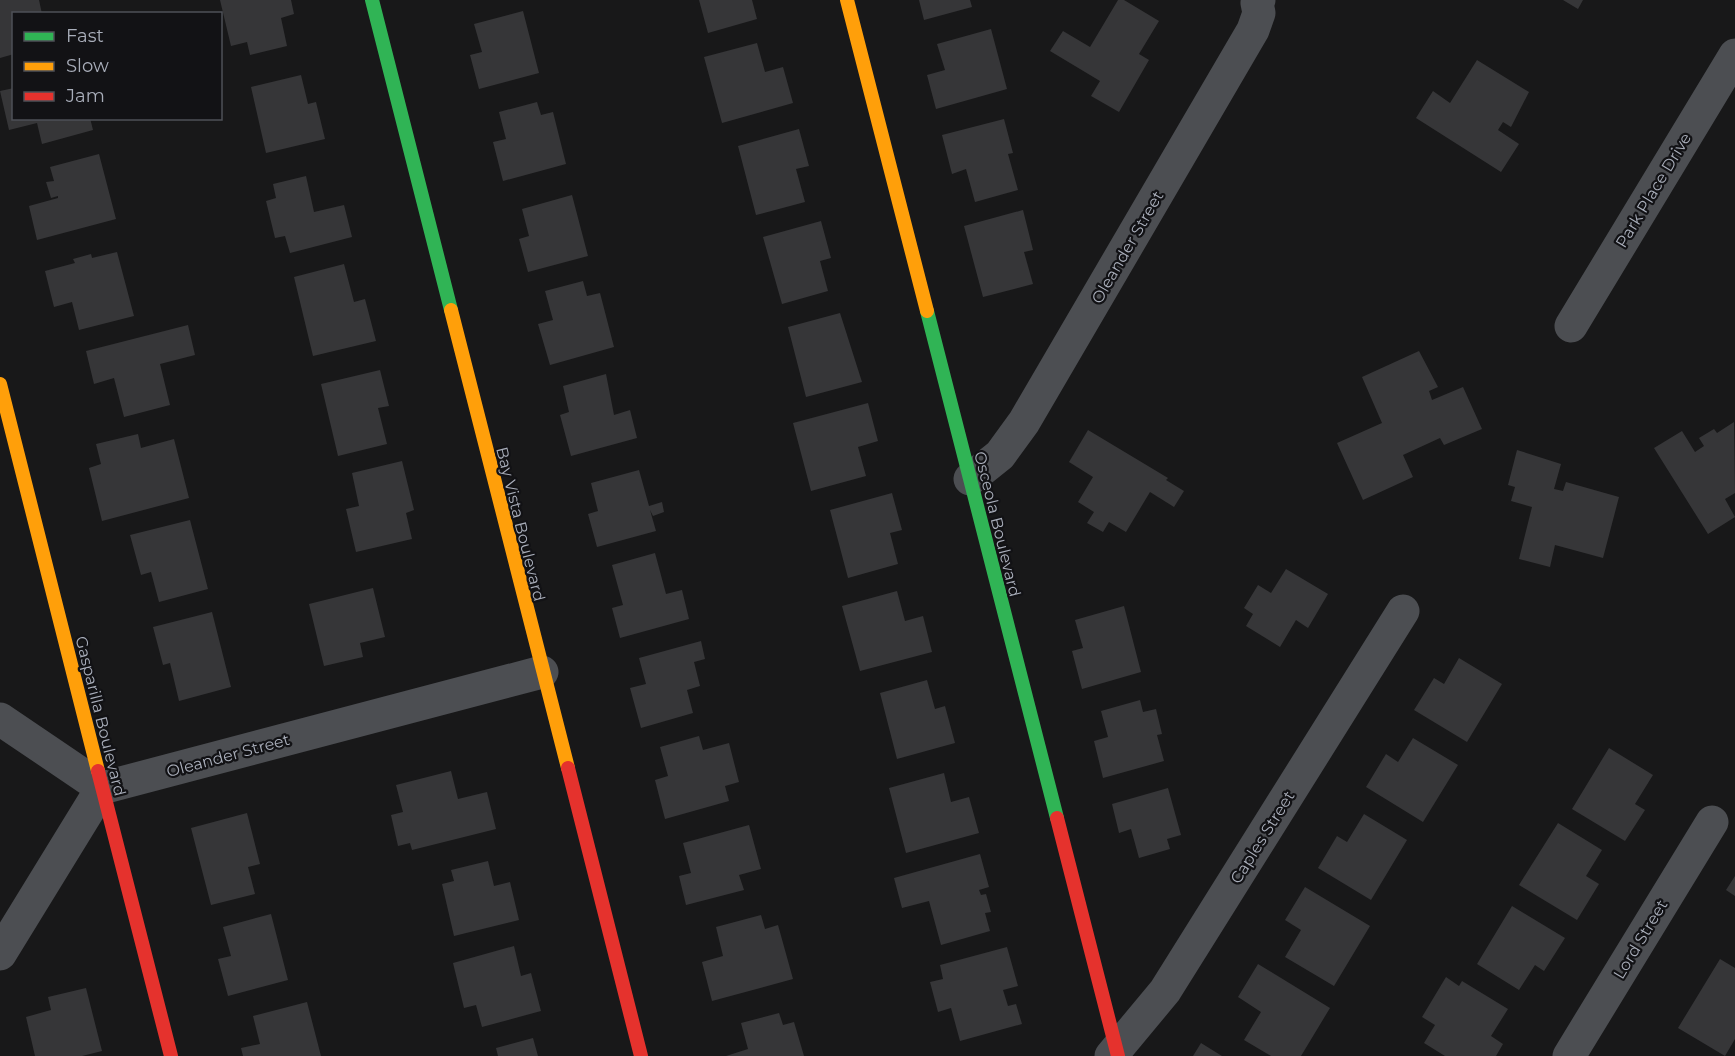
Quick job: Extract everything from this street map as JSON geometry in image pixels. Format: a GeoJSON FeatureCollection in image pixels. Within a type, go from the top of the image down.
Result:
{"type":"FeatureCollection","features":[{"type":"Feature","properties":{"kind":"street","name":"Bay Vista Boulevard"},"geometry":{"type":"LineString","coordinates":[[372,0],[640,1056]]}},
{"type":"Feature","properties":{"kind":"street","name":"Osceola Boulevard"},"geometry":{"type":"LineString","coordinates":[[847,0],[1115,1055]]}},
{"type":"Feature","properties":{"kind":"street","name":"Oleander Street"},"geometry":{"type":"LineString","coordinates":[[970,479],[1000,455],[1024,422],[1253,30],[1259,13],[1257,1]]}},
{"type":"Feature","properties":{"kind":"street","name":"Park Place Drive"},"geometry":{"type":"LineString","coordinates":[[1570,326],[1735,55]]}},
{"type":"Feature","properties":{"kind":"street","name":"Gasparilla Boulevard"},"geometry":{"type":"LineString","coordinates":[[0,384],[171,1056]]}},
{"type":"Feature","properties":{"kind":"street","name":"Caples Street"},"geometry":{"type":"LineString","coordinates":[[1115,1055],[1165,991],[1403,611]]}},
{"type":"Feature","properties":{"kind":"street","name":"Oleander Street"},"geometry":{"type":"LineString","coordinates":[[102,788],[542,672]]}},
{"type":"Feature","properties":{"kind":"street"},"geometry":{"type":"LineString","coordinates":[[0,719],[102,788],[0,954]]}},
{"type":"Feature","properties":{"kind":"street","name":"Lord Street"},"geometry":{"type":"LineString","coordinates":[[1569,1056],[1712,822]]}},
{"type":"Feature","properties":{"kind":"building"},"geometry":{"type":"Polygon","coordinates":[[[0,0],[39,0],[42,12],[12,12],[12,55],[0,58],[0,0]]]}},
{"type":"Feature","properties":{"kind":"building"},"geometry":{"type":"Polygon","coordinates":[[[220,0],[291,0],[294,14],[281,18],[287,46],[250,55],[247,42],[231,46],[220,0]]]}},
{"type":"Feature","properties":{"kind":"building"},"geometry":{"type":"Polygon","coordinates":[[[699,0],[752,0],[757,19],[708,33],[699,0]]]}},
{"type":"Feature","properties":{"kind":"building"},"geometry":{"type":"Polygon","coordinates":[[[919,0],[970,0],[972,7],[924,20],[919,0]]]}},
{"type":"Feature","properties":{"kind":"building"},"geometry":{"type":"Polygon","coordinates":[[[1118,0],[1124,0],[1159,21],[1139,54],[1149,60],[1119,112],[1091,96],[1100,81],[1050,51],[1063,31],[1090,47],[1118,0]]]}},
{"type":"Feature","properties":{"kind":"building"},"geometry":{"type":"Polygon","coordinates":[[[1563,0],[1583,0],[1578,9],[1563,0]]]}},
{"type":"Feature","properties":{"kind":"building"},"geometry":{"type":"Polygon","coordinates":[[[523,11],[539,73],[479,89],[470,55],[482,52],[474,24],[523,11]]]}},
{"type":"Feature","properties":{"kind":"building"},"geometry":{"type":"Polygon","coordinates":[[[991,29],[1007,89],[936,109],[927,75],[945,70],[937,44],[991,29]]]}},
{"type":"Feature","properties":{"kind":"building"},"geometry":{"type":"Polygon","coordinates":[[[757,43],[765,72],[783,67],[793,103],[722,123],[704,57],[757,43]]]}},
{"type":"Feature","properties":{"kind":"building"},"geometry":{"type":"Polygon","coordinates":[[[1477,60],[1529,92],[1511,127],[1503,122],[1498,130],[1519,144],[1501,172],[1416,118],[1433,91],[1450,103],[1477,60]]]}},
{"type":"Feature","properties":{"kind":"building"},"geometry":{"type":"Polygon","coordinates":[[[301,75],[308,104],[316,102],[325,139],[266,153],[251,87],[301,75]]]}},
{"type":"Feature","properties":{"kind":"building"},"geometry":{"type":"Polygon","coordinates":[[[12,88],[12,120],[90,120],[93,130],[42,144],[37,123],[9,130],[0,91],[12,88]]]}},
{"type":"Feature","properties":{"kind":"building"},"geometry":{"type":"Polygon","coordinates":[[[537,102],[541,115],[553,112],[566,164],[503,181],[493,142],[506,139],[499,112],[537,102]]]}},
{"type":"Feature","properties":{"kind":"building"},"geometry":{"type":"Polygon","coordinates":[[[1004,119],[1013,153],[1008,154],[1018,190],[975,202],[966,169],[952,174],[942,135],[1004,119]]]}},
{"type":"Feature","properties":{"kind":"building"},"geometry":{"type":"Polygon","coordinates":[[[799,129],[809,166],[796,169],[805,202],[756,215],[738,146],[799,129]]]}},
{"type":"Feature","properties":{"kind":"building"},"geometry":{"type":"Polygon","coordinates":[[[99,154],[116,219],[37,240],[29,206],[58,198],[58,196],[51,198],[46,182],[54,181],[50,167],[99,154]]]}},
{"type":"Feature","properties":{"kind":"building"},"geometry":{"type":"Polygon","coordinates":[[[306,176],[314,212],[344,205],[352,237],[290,253],[285,236],[275,238],[266,201],[276,198],[273,184],[306,176]]]}},
{"type":"Feature","properties":{"kind":"building"},"geometry":{"type":"Polygon","coordinates":[[[572,195],[588,256],[528,272],[519,239],[529,236],[522,209],[572,195]]]}},
{"type":"Feature","properties":{"kind":"building"},"geometry":{"type":"Polygon","coordinates":[[[1023,210],[1033,250],[1024,252],[1033,284],[983,297],[964,226],[1023,210]]]}},
{"type":"Feature","properties":{"kind":"building"},"geometry":{"type":"Polygon","coordinates":[[[821,221],[831,258],[820,261],[828,291],[782,304],[763,237],[821,221]]]}},
{"type":"Feature","properties":{"kind":"building"},"geometry":{"type":"Polygon","coordinates":[[[117,252],[134,316],[79,330],[72,302],[54,307],[45,271],[75,263],[73,259],[91,254],[92,258],[117,252]]]}},
{"type":"Feature","properties":{"kind":"building"},"geometry":{"type":"Polygon","coordinates":[[[344,264],[354,302],[365,299],[376,341],[313,356],[294,277],[344,264]]]}},
{"type":"Feature","properties":{"kind":"building"},"geometry":{"type":"Polygon","coordinates":[[[583,281],[587,296],[600,293],[614,347],[550,365],[538,324],[553,320],[545,291],[583,281]]]}},
{"type":"Feature","properties":{"kind":"building"},"geometry":{"type":"Polygon","coordinates":[[[840,313],[862,382],[806,397],[788,327],[840,313]]]}},
{"type":"Feature","properties":{"kind":"building"},"geometry":{"type":"Polygon","coordinates":[[[188,325],[195,355],[160,364],[170,405],[124,417],[114,378],[94,384],[86,351],[188,325]]]}},
{"type":"Feature","properties":{"kind":"building"},"geometry":{"type":"Polygon","coordinates":[[[1419,351],[1438,387],[1429,391],[1432,400],[1463,387],[1482,429],[1444,445],[1440,438],[1403,455],[1413,477],[1363,500],[1337,443],[1382,423],[1362,377],[1419,351]]]}},
{"type":"Feature","properties":{"kind":"building"},"geometry":{"type":"Polygon","coordinates":[[[380,370],[389,406],[378,408],[387,444],[338,456],[321,384],[380,370]]]}},
{"type":"Feature","properties":{"kind":"building"},"geometry":{"type":"Polygon","coordinates":[[[606,374],[614,415],[630,410],[637,438],[571,456],[560,415],[569,412],[563,386],[606,374]]]}},
{"type":"Feature","properties":{"kind":"building"},"geometry":{"type":"Polygon","coordinates":[[[868,403],[878,441],[858,447],[866,476],[811,491],[793,423],[868,403]]]}},
{"type":"Feature","properties":{"kind":"building"},"geometry":{"type":"Polygon","coordinates":[[[1734,422],[1735,493],[1725,499],[1735,517],[1708,534],[1654,448],[1682,431],[1695,452],[1704,446],[1699,438],[1714,429],[1717,433],[1734,422]]]}},
{"type":"Feature","properties":{"kind":"building"},"geometry":{"type":"Polygon","coordinates":[[[1088,430],[1168,478],[1166,480],[1184,491],[1174,507],[1150,492],[1126,532],[1109,522],[1103,532],[1087,523],[1094,512],[1078,502],[1093,477],[1069,462],[1088,430]]]}},
{"type":"Feature","properties":{"kind":"building"},"geometry":{"type":"Polygon","coordinates":[[[138,434],[141,448],[174,439],[189,498],[102,521],[89,468],[101,464],[96,444],[138,434]]]}},
{"type":"Feature","properties":{"kind":"building"},"geometry":{"type":"Polygon","coordinates":[[[1517,450],[1561,464],[1554,489],[1563,491],[1566,482],[1619,497],[1603,558],[1555,545],[1550,567],[1519,559],[1532,507],[1511,501],[1515,487],[1508,485],[1517,450]]]}},
{"type":"Feature","properties":{"kind":"building"},"geometry":{"type":"Polygon","coordinates":[[[402,461],[414,510],[406,513],[412,539],[356,552],[346,509],[359,506],[352,473],[402,461]]]}},
{"type":"Feature","properties":{"kind":"building"},"geometry":{"type":"Polygon","coordinates":[[[639,470],[649,506],[662,502],[664,512],[653,516],[650,510],[656,531],[597,547],[588,514],[598,511],[591,483],[639,470]]]}},
{"type":"Feature","properties":{"kind":"building"},"geometry":{"type":"Polygon","coordinates":[[[892,493],[902,530],[890,533],[898,564],[848,578],[830,510],[892,493]]]}},
{"type":"Feature","properties":{"kind":"building"},"geometry":{"type":"Polygon","coordinates":[[[190,520],[208,589],[159,602],[151,572],[141,575],[130,535],[190,520]]]}},
{"type":"Feature","properties":{"kind":"building"},"geometry":{"type":"Polygon","coordinates":[[[655,553],[666,594],[682,590],[689,619],[620,638],[612,608],[623,605],[612,565],[655,553]]]}},
{"type":"Feature","properties":{"kind":"building"},"geometry":{"type":"Polygon","coordinates":[[[1286,569],[1328,594],[1308,628],[1296,620],[1280,647],[1246,626],[1253,614],[1244,608],[1258,585],[1271,593],[1286,569]]]}},
{"type":"Feature","properties":{"kind":"building"},"geometry":{"type":"Polygon","coordinates":[[[373,588],[385,637],[360,643],[363,657],[324,666],[309,604],[373,588]]]}},
{"type":"Feature","properties":{"kind":"building"},"geometry":{"type":"Polygon","coordinates":[[[897,591],[905,621],[923,616],[932,652],[860,671],[842,606],[897,591]]]}},
{"type":"Feature","properties":{"kind":"building"},"geometry":{"type":"Polygon","coordinates":[[[1124,606],[1141,672],[1082,689],[1072,651],[1083,648],[1075,620],[1124,606]]]}},
{"type":"Feature","properties":{"kind":"building"},"geometry":{"type":"Polygon","coordinates":[[[212,612],[231,687],[179,701],[170,663],[163,665],[153,627],[212,612]]]}},
{"type":"Feature","properties":{"kind":"building"},"geometry":{"type":"Polygon","coordinates":[[[701,641],[705,659],[694,662],[700,686],[687,690],[693,713],[641,728],[630,688],[646,684],[639,658],[701,641]]]}},
{"type":"Feature","properties":{"kind":"building"},"geometry":{"type":"Polygon","coordinates":[[[1459,658],[1502,684],[1467,742],[1414,710],[1434,678],[1444,684],[1459,658]]]}},
{"type":"Feature","properties":{"kind":"building"},"geometry":{"type":"Polygon","coordinates":[[[927,680],[935,709],[945,706],[955,743],[897,759],[880,693],[927,680]]]}},
{"type":"Feature","properties":{"kind":"building"},"geometry":{"type":"Polygon","coordinates":[[[1140,700],[1143,712],[1156,709],[1162,734],[1157,735],[1164,761],[1103,778],[1094,741],[1108,737],[1101,711],[1140,700]]]}},
{"type":"Feature","properties":{"kind":"building"},"geometry":{"type":"Polygon","coordinates":[[[699,736],[703,750],[729,743],[739,782],[725,786],[729,801],[665,819],[655,780],[668,776],[660,747],[699,736]]]}},
{"type":"Feature","properties":{"kind":"building"},"geometry":{"type":"Polygon","coordinates":[[[1413,738],[1458,765],[1423,822],[1366,787],[1386,754],[1398,762],[1413,738]]]}},
{"type":"Feature","properties":{"kind":"building"},"geometry":{"type":"Polygon","coordinates":[[[1609,748],[1653,775],[1635,804],[1645,810],[1625,841],[1572,809],[1609,748]]]}},
{"type":"Feature","properties":{"kind":"building"},"geometry":{"type":"Polygon","coordinates":[[[451,771],[458,799],[487,792],[496,829],[412,850],[410,843],[398,846],[391,815],[403,812],[396,785],[451,771]]]}},
{"type":"Feature","properties":{"kind":"building"},"geometry":{"type":"Polygon","coordinates":[[[944,773],[951,802],[969,797],[979,833],[906,853],[889,788],[944,773]]]}},
{"type":"Feature","properties":{"kind":"building"},"geometry":{"type":"Polygon","coordinates":[[[1168,788],[1181,835],[1167,839],[1170,849],[1139,858],[1131,829],[1119,833],[1112,804],[1168,788]]]}},
{"type":"Feature","properties":{"kind":"building"},"geometry":{"type":"Polygon","coordinates":[[[247,813],[260,864],[248,867],[255,894],[211,905],[191,828],[247,813]]]}},
{"type":"Feature","properties":{"kind":"building"},"geometry":{"type":"Polygon","coordinates":[[[1364,814],[1407,840],[1371,900],[1318,868],[1337,836],[1347,842],[1364,814]]]}},
{"type":"Feature","properties":{"kind":"building"},"geometry":{"type":"Polygon","coordinates":[[[1558,823],[1602,850],[1586,876],[1599,884],[1577,920],[1519,885],[1558,823]]]}},
{"type":"Feature","properties":{"kind":"building"},"geometry":{"type":"Polygon","coordinates":[[[749,825],[761,869],[739,875],[744,890],[686,905],[679,876],[691,873],[683,843],[749,825]]]}},
{"type":"Feature","properties":{"kind":"building"},"geometry":{"type":"Polygon","coordinates":[[[980,854],[989,887],[979,890],[981,895],[986,894],[991,912],[985,913],[990,931],[941,945],[929,901],[902,908],[894,878],[980,854]]]}},
{"type":"Feature","properties":{"kind":"building"},"geometry":{"type":"Polygon","coordinates":[[[488,861],[494,886],[510,882],[519,920],[454,936],[442,884],[454,881],[451,870],[488,861]]]}},
{"type":"Feature","properties":{"kind":"building"},"geometry":{"type":"Polygon","coordinates":[[[1735,876],[1735,896],[1726,890],[1735,876]]]}},
{"type":"Feature","properties":{"kind":"building"},"geometry":{"type":"Polygon","coordinates":[[[1305,887],[1370,926],[1334,986],[1285,957],[1301,930],[1285,920],[1305,887]]]}},
{"type":"Feature","properties":{"kind":"building"},"geometry":{"type":"Polygon","coordinates":[[[1512,906],[1565,938],[1544,971],[1535,965],[1519,990],[1477,964],[1512,906]]]}},
{"type":"Feature","properties":{"kind":"building"},"geometry":{"type":"Polygon","coordinates":[[[271,914],[288,980],[228,996],[218,959],[231,956],[223,927],[271,914]]]}},
{"type":"Feature","properties":{"kind":"building"},"geometry":{"type":"Polygon","coordinates":[[[761,915],[765,929],[778,925],[793,979],[712,1001],[702,962],[723,956],[716,927],[761,915]]]}},
{"type":"Feature","properties":{"kind":"building"},"geometry":{"type":"Polygon","coordinates":[[[514,946],[521,976],[531,973],[541,1011],[482,1027],[476,1005],[464,1008],[453,963],[514,946]]]}},
{"type":"Feature","properties":{"kind":"building"},"geometry":{"type":"Polygon","coordinates":[[[1007,947],[1018,986],[1003,990],[1008,1006],[1016,1004],[1022,1024],[960,1041],[951,1008],[938,1012],[930,982],[943,979],[940,965],[1007,947]]]}},
{"type":"Feature","properties":{"kind":"building"},"geometry":{"type":"Polygon","coordinates":[[[1720,959],[1735,968],[1735,1039],[1725,1056],[1678,1028],[1720,959]]]}},
{"type":"Feature","properties":{"kind":"building"},"geometry":{"type":"Polygon","coordinates":[[[1258,964],[1330,1008],[1301,1056],[1271,1056],[1244,1040],[1261,1012],[1238,997],[1258,964]]]}},
{"type":"Feature","properties":{"kind":"building"},"geometry":{"type":"Polygon","coordinates":[[[1446,977],[1459,986],[1462,981],[1508,1009],[1491,1036],[1503,1044],[1496,1056],[1445,1056],[1424,1043],[1435,1025],[1422,1017],[1446,977]]]}},
{"type":"Feature","properties":{"kind":"building"},"geometry":{"type":"Polygon","coordinates":[[[86,988],[102,1051],[82,1056],[35,1056],[26,1017],[51,1010],[48,997],[86,988]]]}},
{"type":"Feature","properties":{"kind":"building"},"geometry":{"type":"Polygon","coordinates":[[[307,1002],[321,1056],[243,1056],[241,1048],[260,1044],[253,1016],[307,1002]]]}},
{"type":"Feature","properties":{"kind":"building"},"geometry":{"type":"Polygon","coordinates":[[[779,1013],[783,1025],[794,1022],[804,1056],[726,1056],[748,1049],[741,1023],[779,1013]]]}},
{"type":"Feature","properties":{"kind":"building"},"geometry":{"type":"Polygon","coordinates":[[[533,1038],[538,1056],[498,1056],[496,1048],[533,1038]]]}},
{"type":"Feature","properties":{"kind":"building"},"geometry":{"type":"Polygon","coordinates":[[[1201,1043],[1222,1056],[1193,1056],[1201,1043]]]}},
{"type":"Feature","properties":{"kind":"traffic: fast"},"geometry":{"type":"LineString","coordinates":[[372,0],[451,310]]}},
{"type":"Feature","properties":{"kind":"traffic: fast"},"geometry":{"type":"LineString","coordinates":[[927,311],[1057,818]]}},
{"type":"Feature","properties":{"kind":"traffic: slow"},"geometry":{"type":"LineString","coordinates":[[847,0],[927,311]]}},
{"type":"Feature","properties":{"kind":"traffic: slow"},"geometry":{"type":"LineString","coordinates":[[451,310],[568,768]]}},
{"type":"Feature","properties":{"kind":"traffic: slow"},"geometry":{"type":"LineString","coordinates":[[0,384],[98,771]]}},
{"type":"Feature","properties":{"kind":"traffic: jam"},"geometry":{"type":"LineString","coordinates":[[568,768],[641,1056]]}},
{"type":"Feature","properties":{"kind":"traffic: jam"},"geometry":{"type":"LineString","coordinates":[[98,771],[171,1056]]}},
{"type":"Feature","properties":{"kind":"traffic: jam"},"geometry":{"type":"LineString","coordinates":[[1057,818],[1118,1056]]}}]}
